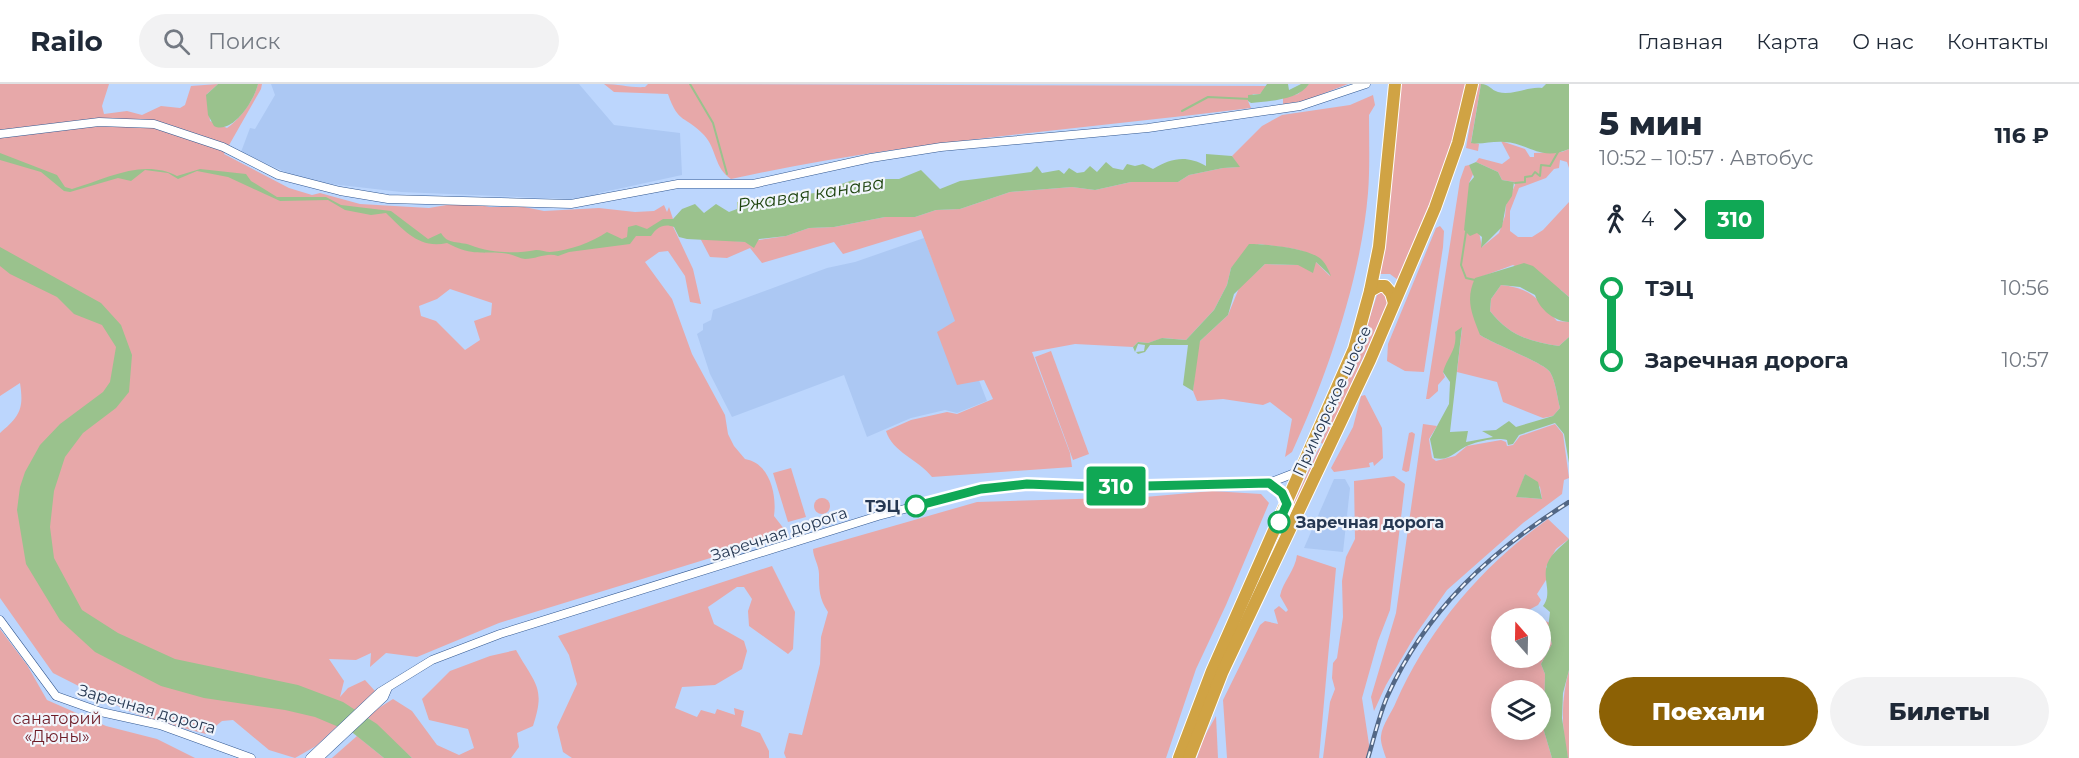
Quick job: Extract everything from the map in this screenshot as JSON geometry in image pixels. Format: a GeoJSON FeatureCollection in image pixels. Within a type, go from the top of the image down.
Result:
{"type":"FeatureCollection","features":[{"type":"Feature","properties":{"kind":"highway","name":"Приморское шоссе"},"geometry":{"type":"LineString","coordinates":[[1179,758],[1354,349],[1370,291],[1385,199],[1395,84]]}},
{"type":"Feature","properties":{"kind":"highway","name":"Приморское шоссе"},"geometry":{"type":"LineString","coordinates":[[1189,758],[1233,636],[1394,303],[1446,180],[1472,84]]}},
{"type":"Feature","properties":{"kind":"highway"},"geometry":{"type":"LineString","coordinates":[[1370,291],[1379,286],[1385,286],[1391,292],[1394,303]]}},
{"type":"Feature","properties":{"kind":"street"},"geometry":{"type":"LineString","coordinates":[[0,134],[99,122],[154,124],[224,147],[278,175],[348,193],[388,199],[571,204],[678,184],[753,183],[871,158],[941,147],[1148,128],[1300,106],[1366,84]]}},
{"type":"Feature","properties":{"kind":"street","name":"Заречная дорога"},"geometry":{"type":"LineString","coordinates":[[384,693],[432,660],[500,634],[878,516],[981,489],[1027,484],[1104,487],[1269,483],[1302,470]]}},
{"type":"Feature","properties":{"kind":"street"},"geometry":{"type":"LineString","coordinates":[[1269,483],[1282,493],[1287,504]]}},
{"type":"Feature","properties":{"kind":"street","name":"Заречная дорога"},"geometry":{"type":"LineString","coordinates":[[0,620],[56,696],[101,712],[160,725],[251,758]]}},
{"type":"Feature","properties":{"kind":"street"},"geometry":{"type":"LineString","coordinates":[[310,758],[384,693]]}},
{"type":"Feature","properties":{"kind":"street"},"geometry":{"type":"LineString","coordinates":[[319,758],[384,693]]}},
{"type":"Feature","properties":{"kind":"shaded area"},"geometry":{"type":"Polygon","coordinates":[[[271,84],[579,84],[614,125],[680,133],[682,175],[599,193],[594,197],[570,199],[401,192],[305,181],[241,152],[250,128],[255,129],[275,95],[271,84]]]}},
{"type":"Feature","properties":{"kind":"shaded area"},"geometry":{"type":"Polygon","coordinates":[[[924,238],[987,401],[957,413],[945,410],[911,418],[867,437],[844,375],[732,417],[710,374],[697,334],[703,330],[703,324],[711,320],[713,310],[827,268],[855,262],[924,238]]]}},
{"type":"Feature","properties":{"kind":"shaded area"},"geometry":{"type":"Polygon","coordinates":[[[1334,479],[1345,479],[1350,488],[1343,552],[1304,548],[1334,479]]]}},
{"type":"Feature","properties":{"kind":"green space"},"geometry":{"type":"Polygon","coordinates":[[[0,84],[109,84],[102,106],[104,114],[127,111],[142,115],[161,106],[180,108],[185,105],[191,86],[218,84],[207,94],[210,121],[227,128],[246,109],[258,84],[262,84],[224,154],[289,188],[312,195],[320,193],[360,204],[429,208],[464,202],[490,207],[524,207],[544,211],[599,208],[635,212],[654,211],[664,205],[667,212],[669,207],[673,219],[670,220],[693,269],[701,304],[690,302],[685,276],[668,251],[659,252],[645,262],[672,299],[692,354],[725,415],[728,434],[734,446],[745,459],[754,462],[766,473],[773,490],[774,516],[788,534],[499,623],[417,657],[386,653],[370,667],[371,653],[356,660],[329,659],[344,681],[340,697],[348,688],[365,680],[375,691],[316,746],[295,758],[269,750],[233,720],[222,721],[206,734],[153,720],[126,710],[53,673],[0,598],[0,433],[16,417],[21,406],[20,383],[0,396],[0,84]],[[450,289],[437,299],[419,306],[421,316],[436,321],[465,350],[480,340],[474,321],[491,315],[492,303],[450,289]]]}},
{"type":"Feature","properties":{"kind":"green space"},"geometry":{"type":"Polygon","coordinates":[[[604,84],[640,87],[648,84],[1267,86],[1260,94],[1253,94],[1248,101],[1251,108],[925,146],[795,166],[731,179],[725,175],[718,164],[708,140],[698,129],[679,115],[668,94],[614,92],[604,84]]]}},
{"type":"Feature","properties":{"kind":"green space"},"geometry":{"type":"Polygon","coordinates":[[[1309,84],[1348,84],[1304,101],[1283,104],[1283,98],[1298,94],[1309,84]]]}},
{"type":"Feature","properties":{"kind":"green space"},"geometry":{"type":"Polygon","coordinates":[[[1400,84],[1466,84],[1453,143],[1437,190],[1398,280],[1390,274],[1379,274],[1400,84]]]}},
{"type":"Feature","properties":{"kind":"green space"},"geometry":{"type":"Polygon","coordinates":[[[1477,84],[1481,84],[1471,142],[1479,144],[1478,151],[1466,148],[1477,84]]]}},
{"type":"Feature","properties":{"kind":"green space"},"geometry":{"type":"Polygon","coordinates":[[[1373,95],[1375,105],[1369,115],[1368,193],[1358,259],[1350,292],[1318,391],[1292,452],[1285,457],[1292,419],[1270,402],[1263,405],[1223,399],[1197,401],[1193,391],[1197,347],[1200,341],[1228,315],[1239,288],[1265,264],[1298,265],[1315,261],[1330,276],[1319,259],[1310,254],[1291,248],[1259,244],[1231,268],[1227,285],[1214,310],[1186,340],[1163,338],[1148,343],[1138,342],[1133,347],[1075,344],[1032,352],[1070,453],[1072,467],[932,477],[894,445],[886,431],[911,420],[947,412],[957,414],[993,399],[984,380],[957,385],[937,332],[955,321],[921,230],[843,254],[834,242],[762,263],[750,248],[727,258],[710,257],[700,238],[746,242],[786,236],[809,228],[834,227],[885,217],[915,217],[936,210],[960,209],[1010,192],[1072,187],[1095,190],[1131,182],[1178,182],[1189,175],[1239,167],[1232,156],[1262,126],[1282,115],[1350,105],[1373,95]]]}},
{"type":"Feature","properties":{"kind":"green space"},"geometry":{"type":"Polygon","coordinates":[[[1501,141],[1525,149],[1530,157],[1534,157],[1534,153],[1562,152],[1569,149],[1569,168],[1567,162],[1560,160],[1559,168],[1554,169],[1546,178],[1519,188],[1510,211],[1510,231],[1518,237],[1532,237],[1543,230],[1569,202],[1569,297],[1561,290],[1513,265],[1475,279],[1480,335],[1546,368],[1552,376],[1560,408],[1553,416],[1543,418],[1503,402],[1497,382],[1457,372],[1462,328],[1452,356],[1443,372],[1445,377],[1438,385],[1438,391],[1426,399],[1460,180],[1465,166],[1469,165],[1474,172],[1469,183],[1482,247],[1499,233],[1506,205],[1515,185],[1514,182],[1502,180],[1498,172],[1476,162],[1479,158],[1502,164],[1510,158],[1501,141]]]}},
{"type":"Feature","properties":{"kind":"green space"},"geometry":{"type":"Polygon","coordinates":[[[1440,226],[1444,231],[1443,247],[1424,372],[1405,371],[1387,361],[1388,344],[1436,228],[1440,226]]]}},
{"type":"Feature","properties":{"kind":"green space"},"geometry":{"type":"Polygon","coordinates":[[[1501,285],[1527,292],[1539,301],[1557,321],[1569,322],[1569,337],[1559,346],[1529,339],[1512,332],[1490,311],[1491,299],[1501,285]]]}},
{"type":"Feature","properties":{"kind":"green space"},"geometry":{"type":"Polygon","coordinates":[[[1379,289],[1389,299],[1387,305],[1324,444],[1321,443],[1357,356],[1379,289]]]}},
{"type":"Feature","properties":{"kind":"green space"},"geometry":{"type":"Polygon","coordinates":[[[1051,351],[1089,454],[1073,460],[1035,357],[1051,351]]]}},
{"type":"Feature","properties":{"kind":"green space"},"geometry":{"type":"Polygon","coordinates":[[[1365,395],[1382,428],[1383,458],[1374,466],[1373,462],[1369,463],[1370,467],[1334,472],[1331,468],[1353,427],[1361,396],[1365,395]]]}},
{"type":"Feature","properties":{"kind":"green space"},"geometry":{"type":"Polygon","coordinates":[[[1423,424],[1437,426],[1429,439],[1432,458],[1436,461],[1455,456],[1467,446],[1501,440],[1506,442],[1507,446],[1513,445],[1520,436],[1555,424],[1563,434],[1569,478],[1564,480],[1562,494],[1523,523],[1447,590],[1416,634],[1386,685],[1374,711],[1371,697],[1396,613],[1423,424]],[[1525,474],[1517,497],[1542,499],[1540,487],[1525,474]]]}},
{"type":"Feature","properties":{"kind":"green space"},"geometry":{"type":"Polygon","coordinates":[[[1409,433],[1415,434],[1409,471],[1406,472],[1402,470],[1409,433]]]}},
{"type":"Feature","properties":{"kind":"green space"},"geometry":{"type":"Polygon","coordinates":[[[1319,448],[1322,449],[1238,631],[1235,630],[1319,448]]]}},
{"type":"Feature","properties":{"kind":"green space"},"geometry":{"type":"Polygon","coordinates":[[[791,468],[806,517],[788,522],[773,473],[791,468]]]}},
{"type":"Feature","properties":{"kind":"green space"},"geometry":{"type":"Polygon","coordinates":[[[1394,476],[1405,484],[1390,610],[1378,641],[1362,698],[1370,751],[1366,758],[1323,758],[1330,702],[1335,689],[1332,678],[1333,663],[1337,658],[1343,617],[1342,581],[1346,557],[1355,539],[1354,481],[1394,476]]]}},
{"type":"Feature","properties":{"kind":"green space"},"geometry":{"type":"Polygon","coordinates":[[[1212,491],[1261,494],[1269,503],[1196,669],[1166,758],[786,758],[784,753],[789,733],[802,735],[820,664],[821,637],[828,612],[820,594],[819,571],[813,549],[977,502],[1145,497],[1212,491]]]}},
{"type":"Feature","properties":{"kind":"green space"},"geometry":{"type":"Polygon","coordinates":[[[822,498],[828,500],[830,506],[828,512],[822,514],[816,512],[814,506],[816,500],[822,498]]]}},
{"type":"Feature","properties":{"kind":"green space"},"geometry":{"type":"Polygon","coordinates":[[[1548,519],[1569,539],[1556,549],[1546,567],[1546,580],[1537,594],[1541,600],[1538,605],[1532,608],[1491,608],[1491,668],[1543,668],[1545,674],[1545,680],[1491,680],[1491,740],[1547,740],[1552,758],[1386,758],[1381,741],[1383,727],[1409,675],[1441,624],[1460,600],[1501,557],[1548,519]]]}},
{"type":"Feature","properties":{"kind":"green space"},"geometry":{"type":"Polygon","coordinates":[[[1297,555],[1336,568],[1319,758],[1227,758],[1223,700],[1260,625],[1265,621],[1278,624],[1274,610],[1279,606],[1286,612],[1288,610],[1280,596],[1297,555]]]}},
{"type":"Feature","properties":{"kind":"green space"},"geometry":{"type":"Polygon","coordinates":[[[772,566],[795,612],[793,649],[788,654],[749,626],[748,611],[752,599],[744,587],[737,587],[708,607],[714,624],[744,641],[747,651],[742,669],[715,685],[682,687],[675,708],[697,717],[701,710],[715,714],[717,709],[735,715],[734,708],[744,711],[741,726],[760,733],[769,751],[769,758],[572,758],[563,752],[557,727],[577,684],[569,655],[558,636],[772,566]]]}},
{"type":"Feature","properties":{"kind":"green space","name":"санаторий «Дюны»"},"geometry":{"type":"Polygon","coordinates":[[[0,629],[27,665],[47,700],[106,726],[157,739],[195,758],[0,758],[0,629]]]}},
{"type":"Feature","properties":{"kind":"green space"},"geometry":{"type":"Polygon","coordinates":[[[516,650],[536,686],[538,702],[533,726],[517,733],[519,747],[511,758],[412,758],[366,716],[393,699],[412,711],[437,745],[459,755],[474,748],[468,729],[429,720],[422,699],[450,671],[490,656],[516,650]]]}},
{"type":"Feature","properties":{"kind":"green space"},"geometry":{"type":"Polygon","coordinates":[[[1569,670],[1568,758],[1563,714],[1564,692],[1569,670]]]}},
{"type":"Feature","properties":{"kind":"green space"},"geometry":{"type":"Polygon","coordinates":[[[1216,716],[1218,758],[1197,758],[1203,739],[1216,716]]]}},
{"type":"Feature","properties":{"kind":"green space"},"geometry":{"type":"Polygon","coordinates":[[[357,736],[384,758],[332,758],[357,736]]]}},
{"type":"Feature","properties":{"kind":"water"},"geometry":{"type":"Polygon","coordinates":[[[218,84],[258,84],[247,108],[234,121],[221,128],[214,126],[208,115],[206,95],[218,84]]]}},
{"type":"Feature","properties":{"kind":"water"},"geometry":{"type":"Polygon","coordinates":[[[1267,84],[1288,84],[1289,90],[1301,84],[1309,84],[1291,97],[1251,103],[1248,101],[1248,95],[1260,94],[1267,84]]]}},
{"type":"Feature","properties":{"kind":"water"},"geometry":{"type":"Polygon","coordinates":[[[1481,84],[1504,93],[1542,88],[1546,84],[1569,84],[1569,149],[1550,154],[1513,143],[1471,143],[1481,84]]]}},
{"type":"Feature","properties":{"kind":"water","name":"Ржавая канава"},"geometry":{"type":"Polygon","coordinates":[[[0,153],[57,175],[65,187],[72,189],[124,172],[138,170],[151,169],[164,171],[177,176],[200,169],[246,174],[251,181],[277,197],[326,197],[341,205],[391,211],[428,239],[441,233],[450,241],[486,250],[511,252],[565,250],[607,232],[622,239],[627,237],[628,227],[636,225],[647,229],[663,219],[673,219],[682,209],[695,204],[704,213],[716,204],[729,212],[737,209],[737,202],[815,193],[853,180],[867,185],[882,179],[899,179],[921,170],[940,189],[960,181],[1031,172],[1037,166],[1042,173],[1059,170],[1064,174],[1069,168],[1077,173],[1084,172],[1090,166],[1097,172],[1106,162],[1113,168],[1123,170],[1127,164],[1135,166],[1143,164],[1153,169],[1166,162],[1179,159],[1192,160],[1206,166],[1206,154],[1232,156],[1240,167],[1189,175],[1178,182],[1131,182],[1095,190],[1072,187],[1010,192],[960,209],[936,210],[915,217],[885,217],[834,227],[809,228],[786,236],[759,239],[754,248],[745,242],[679,237],[674,227],[667,225],[658,228],[651,236],[636,236],[630,244],[525,259],[505,253],[468,251],[447,243],[420,241],[386,213],[371,215],[345,210],[328,200],[280,201],[228,177],[197,171],[178,179],[168,173],[145,170],[131,181],[118,178],[70,192],[64,191],[41,172],[0,160],[0,153]]]}},
{"type":"Feature","properties":{"kind":"water"},"geometry":{"type":"Polygon","coordinates":[[[1476,162],[1498,172],[1502,180],[1514,182],[1512,196],[1506,205],[1502,227],[1481,248],[1482,237],[1477,233],[1470,236],[1464,230],[1469,183],[1474,177],[1469,165],[1476,162]]]}},
{"type":"Feature","properties":{"kind":"water"},"geometry":{"type":"Polygon","coordinates":[[[1249,244],[1308,252],[1322,260],[1331,276],[1316,262],[1313,273],[1298,265],[1265,264],[1234,294],[1228,315],[1200,341],[1193,391],[1183,385],[1188,345],[1150,345],[1145,352],[1138,354],[1136,352],[1144,351],[1145,345],[1138,344],[1135,352],[1133,347],[1138,342],[1148,343],[1162,338],[1186,340],[1214,310],[1227,285],[1231,268],[1249,244]]]}},
{"type":"Feature","properties":{"kind":"water"},"geometry":{"type":"Polygon","coordinates":[[[0,247],[101,303],[121,325],[132,355],[129,392],[116,408],[83,433],[65,457],[54,491],[50,527],[54,558],[82,610],[118,633],[175,659],[298,685],[343,702],[377,724],[412,758],[384,758],[353,733],[315,717],[285,710],[204,698],[161,686],[95,652],[60,620],[26,564],[17,510],[20,487],[25,472],[40,445],[60,424],[103,392],[110,382],[116,347],[102,325],[74,314],[57,297],[10,274],[0,266],[0,247]]]}},
{"type":"Feature","properties":{"kind":"water"},"geometry":{"type":"Polygon","coordinates":[[[1524,263],[1533,266],[1569,297],[1569,322],[1548,314],[1535,295],[1520,287],[1501,285],[1491,299],[1490,311],[1512,332],[1538,342],[1559,346],[1569,337],[1569,463],[1564,434],[1555,423],[1519,435],[1513,444],[1508,445],[1507,440],[1503,439],[1488,440],[1464,447],[1449,457],[1434,458],[1430,439],[1449,404],[1450,382],[1443,372],[1454,348],[1455,332],[1462,327],[1450,432],[1468,431],[1466,442],[1493,437],[1482,431],[1496,430],[1509,421],[1516,427],[1553,416],[1560,408],[1550,372],[1480,335],[1472,314],[1470,293],[1475,278],[1524,263]]]}},
{"type":"Feature","properties":{"kind":"water"},"geometry":{"type":"Polygon","coordinates":[[[1525,474],[1538,482],[1542,499],[1516,497],[1525,474]]]}},
{"type":"Feature","properties":{"kind":"water"},"geometry":{"type":"Polygon","coordinates":[[[1569,539],[1569,670],[1563,693],[1562,718],[1568,758],[1552,758],[1547,740],[1551,740],[1551,680],[1545,680],[1543,668],[1551,668],[1552,644],[1551,608],[1543,606],[1547,597],[1547,564],[1555,552],[1569,539]]]}},
{"type":"Feature","properties":{"kind":"waterway"},"geometry":{"type":"LineString","coordinates":[[690,84],[713,123],[727,174]]}},
{"type":"Feature","properties":{"kind":"waterway"},"geometry":{"type":"LineString","coordinates":[[1182,111],[1208,97],[1250,99]]}},
{"type":"Feature","properties":{"kind":"waterway"},"geometry":{"type":"LineString","coordinates":[[1515,183],[1525,182],[1525,177],[1532,176],[1535,172],[1540,176],[1541,165],[1550,166],[1558,152]]}},
{"type":"Feature","properties":{"kind":"waterway"},"geometry":{"type":"LineString","coordinates":[[1466,232],[1461,265],[1466,278],[1475,280]]}},
{"type":"Feature","properties":{"kind":"railway"},"geometry":{"type":"LineString","coordinates":[[1368,758],[1387,697],[1403,666],[1441,610],[1463,586],[1513,541],[1569,502]]}},
{"type":"Feature","properties":{"kind":"bus line","name":"310"},"geometry":{"type":"LineString","coordinates":[[916,506],[981,489],[1027,484],[1104,487],[1269,483],[1282,493],[1287,504],[1279,522]]}},
{"type":"Feature","properties":{"kind":"place","name":"ТЭЦ"},"geometry":{"type":"Point","coordinates":[916,506]}},
{"type":"Feature","properties":{"kind":"place","name":"Заречная дорога"},"geometry":{"type":"Point","coordinates":[1279,522]}}]}
